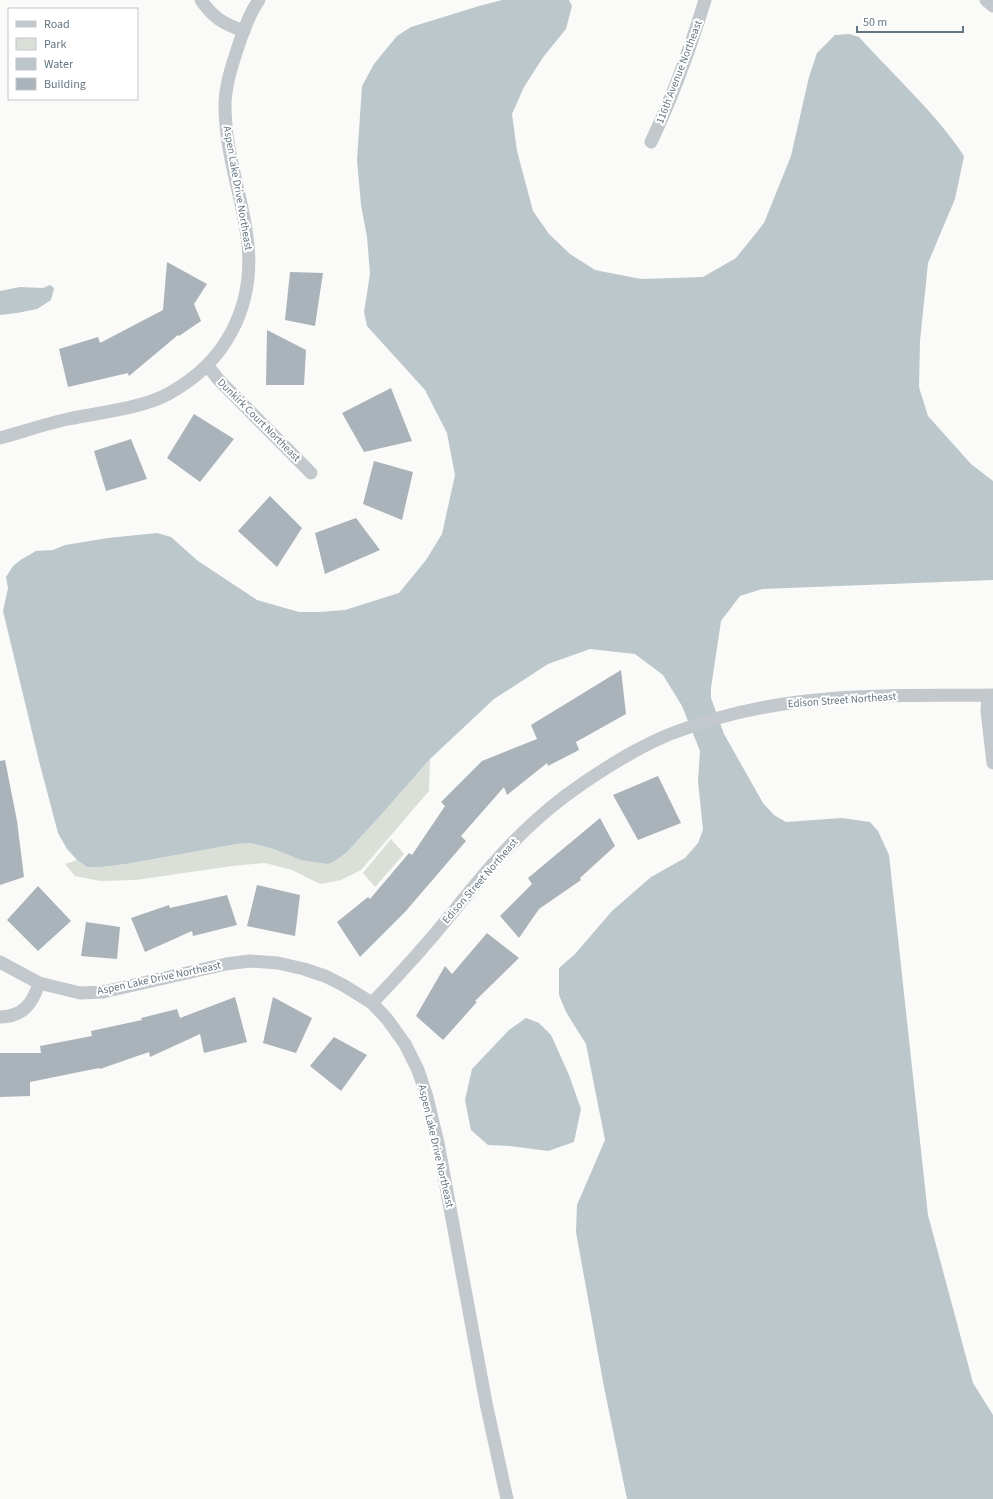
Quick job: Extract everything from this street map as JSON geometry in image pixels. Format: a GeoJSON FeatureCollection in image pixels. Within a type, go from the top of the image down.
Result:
{"type":"FeatureCollection","features":[{"type":"Feature","properties":{"kind":"street"},"geometry":{"type":"LineString","coordinates":[[201,0],[209,11],[220,21],[244,31]]}},
{"type":"Feature","properties":{"kind":"street","name":"Aspen Lake Drive Northeast"},"geometry":{"type":"LineString","coordinates":[[0,438],[66,420],[147,402],[167,395],[189,381],[208,366],[224,345],[236,324],[244,302],[249,279],[250,257],[230,155],[225,103],[230,76],[245,27],[259,0]]}},
{"type":"Feature","properties":{"kind":"street","name":"116th Avenue Northeast"},"geometry":{"type":"LineString","coordinates":[[651,142],[674,93],[705,0]]}},
{"type":"Feature","properties":{"kind":"street"},"geometry":{"type":"LineString","coordinates":[[986,0],[993,6]]}},
{"type":"Feature","properties":{"kind":"street","name":"Dunkirk Court Northeast"},"geometry":{"type":"LineString","coordinates":[[208,366],[218,379],[311,473]]}},
{"type":"Feature","properties":{"kind":"street","name":"Edison Street Northeast"},"geometry":{"type":"LineString","coordinates":[[372,1003],[425,944],[476,882],[533,822],[561,798],[602,770],[672,733],[740,713],[770,706],[826,699],[904,695],[990,695]]}},
{"type":"Feature","properties":{"kind":"street"},"geometry":{"type":"LineString","coordinates":[[990,695],[987,712],[993,763]]}},
{"type":"Feature","properties":{"kind":"street","name":"Aspen Lake Drive Northeast"},"geometry":{"type":"LineString","coordinates":[[0,962],[39,983],[80,993],[103,992],[226,964],[250,961],[278,963],[325,976],[372,1003],[387,1019],[405,1044],[418,1070],[427,1097],[439,1151],[485,1396],[507,1499]]}},
{"type":"Feature","properties":{"kind":"street"},"geometry":{"type":"LineString","coordinates":[[0,1017],[6,1017],[19,1013],[29,1006],[35,997],[39,983]]}},
{"type":"Feature","properties":{"kind":"green space"},"geometry":{"type":"Polygon","coordinates":[[[430,759],[429,791],[361,870],[341,880],[320,884],[292,870],[265,863],[232,866],[136,880],[100,881],[75,876],[65,864],[77,860],[87,867],[101,867],[250,843],[335,861],[346,853],[430,759]]]}},
{"type":"Feature","properties":{"kind":"green space"},"geometry":{"type":"Polygon","coordinates":[[[391,839],[404,854],[375,887],[363,873],[391,839]]]}},
{"type":"Feature","properties":{"kind":"water"},"geometry":{"type":"Polygon","coordinates":[[[502,0],[569,0],[572,6],[566,29],[544,56],[524,87],[512,114],[517,151],[533,211],[549,234],[570,254],[595,270],[641,279],[703,277],[736,258],[764,223],[791,156],[809,77],[817,53],[835,35],[849,34],[859,37],[927,109],[953,140],[964,156],[955,199],[928,263],[920,341],[919,387],[928,416],[971,464],[993,481],[993,580],[762,589],[740,596],[721,621],[711,688],[711,698],[724,734],[763,803],[774,815],[786,822],[842,818],[870,822],[878,831],[889,855],[928,1215],[973,1383],[993,1415],[993,1499],[627,1499],[604,1387],[576,1232],[577,1205],[605,1140],[586,1044],[566,1012],[559,995],[559,968],[575,954],[612,911],[651,877],[685,858],[698,843],[703,830],[698,781],[700,751],[682,706],[663,675],[635,654],[590,649],[548,664],[494,699],[430,759],[346,853],[328,864],[301,860],[274,849],[250,843],[126,864],[87,867],[77,860],[67,849],[58,833],[3,611],[8,588],[6,577],[13,566],[36,551],[53,550],[65,545],[108,538],[157,533],[171,537],[198,561],[257,600],[299,612],[319,612],[345,610],[399,593],[426,560],[442,534],[455,475],[447,433],[425,390],[367,326],[364,312],[370,274],[367,237],[361,205],[357,160],[362,86],[374,64],[397,36],[411,27],[502,0]]]}},
{"type":"Feature","properties":{"kind":"water"},"geometry":{"type":"Polygon","coordinates":[[[50,285],[54,288],[51,300],[37,309],[0,315],[0,291],[20,287],[43,288],[50,285]]]}},
{"type":"Feature","properties":{"kind":"water"},"geometry":{"type":"Polygon","coordinates":[[[526,1018],[539,1023],[551,1035],[569,1075],[581,1109],[574,1142],[548,1151],[488,1145],[471,1130],[465,1100],[472,1069],[509,1030],[526,1018]]]}},
{"type":"Feature","properties":{"kind":"building"},"geometry":{"type":"Polygon","coordinates":[[[167,262],[207,284],[194,304],[201,321],[179,336],[178,335],[129,376],[128,373],[68,387],[59,349],[98,337],[100,343],[163,310],[167,262]]]}},
{"type":"Feature","properties":{"kind":"building"},"geometry":{"type":"Polygon","coordinates":[[[290,272],[323,273],[315,326],[285,320],[290,272]]]}},
{"type":"Feature","properties":{"kind":"building"},"geometry":{"type":"Polygon","coordinates":[[[267,330],[306,350],[304,385],[266,385],[267,330]]]}},
{"type":"Feature","properties":{"kind":"building"},"geometry":{"type":"Polygon","coordinates":[[[391,388],[412,441],[364,452],[342,413],[391,388]]]}},
{"type":"Feature","properties":{"kind":"building"},"geometry":{"type":"Polygon","coordinates":[[[194,414],[234,439],[200,482],[167,458],[194,414]]]}},
{"type":"Feature","properties":{"kind":"building"},"geometry":{"type":"Polygon","coordinates":[[[131,439],[147,479],[106,491],[94,451],[131,439]]]}},
{"type":"Feature","properties":{"kind":"building"},"geometry":{"type":"Polygon","coordinates":[[[374,461],[413,472],[402,520],[363,504],[374,461]]]}},
{"type":"Feature","properties":{"kind":"building"},"geometry":{"type":"Polygon","coordinates":[[[270,496],[302,528],[277,567],[238,531],[270,496]]]}},
{"type":"Feature","properties":{"kind":"building"},"geometry":{"type":"Polygon","coordinates":[[[356,518],[380,550],[325,574],[315,533],[356,518]]]}},
{"type":"Feature","properties":{"kind":"building"},"geometry":{"type":"Polygon","coordinates":[[[621,670],[626,714],[576,742],[579,750],[548,766],[547,763],[507,795],[504,787],[461,836],[466,841],[405,912],[360,957],[337,922],[368,897],[370,899],[409,853],[412,855],[445,806],[441,802],[482,761],[537,739],[531,725],[621,670]]]}},
{"type":"Feature","properties":{"kind":"building"},"geometry":{"type":"Polygon","coordinates":[[[5,760],[17,821],[24,877],[0,885],[0,761],[5,760]]]}},
{"type":"Feature","properties":{"kind":"building"},"geometry":{"type":"Polygon","coordinates":[[[658,776],[681,823],[638,840],[613,795],[658,776]]]}},
{"type":"Feature","properties":{"kind":"building"},"geometry":{"type":"Polygon","coordinates":[[[600,818],[615,846],[580,878],[581,880],[539,909],[519,938],[500,916],[532,884],[528,878],[600,818]]]}},
{"type":"Feature","properties":{"kind":"building"},"geometry":{"type":"Polygon","coordinates":[[[257,885],[300,895],[295,936],[247,926],[257,885]]]}},
{"type":"Feature","properties":{"kind":"building"},"geometry":{"type":"Polygon","coordinates":[[[38,886],[71,921],[38,951],[7,920],[38,886]]]}},
{"type":"Feature","properties":{"kind":"building"},"geometry":{"type":"Polygon","coordinates":[[[227,895],[237,925],[193,936],[192,931],[145,952],[131,918],[169,905],[170,908],[227,895]]]}},
{"type":"Feature","properties":{"kind":"building"},"geometry":{"type":"Polygon","coordinates":[[[86,922],[120,927],[117,959],[81,956],[86,922]]]}},
{"type":"Feature","properties":{"kind":"building"},"geometry":{"type":"Polygon","coordinates":[[[487,933],[519,958],[475,1001],[477,1002],[443,1040],[416,1016],[445,966],[452,974],[487,933]]]}},
{"type":"Feature","properties":{"kind":"building"},"geometry":{"type":"Polygon","coordinates":[[[235,997],[247,1042],[204,1053],[200,1034],[150,1057],[149,1052],[100,1069],[30,1082],[30,1096],[0,1097],[0,1053],[41,1053],[40,1046],[92,1036],[91,1031],[142,1020],[141,1018],[177,1009],[180,1018],[235,997]]]}},
{"type":"Feature","properties":{"kind":"building"},"geometry":{"type":"Polygon","coordinates":[[[273,997],[312,1018],[296,1053],[263,1043],[273,997]]]}},
{"type":"Feature","properties":{"kind":"building"},"geometry":{"type":"Polygon","coordinates":[[[334,1037],[367,1055],[341,1091],[310,1066],[334,1037]]]}}]}
